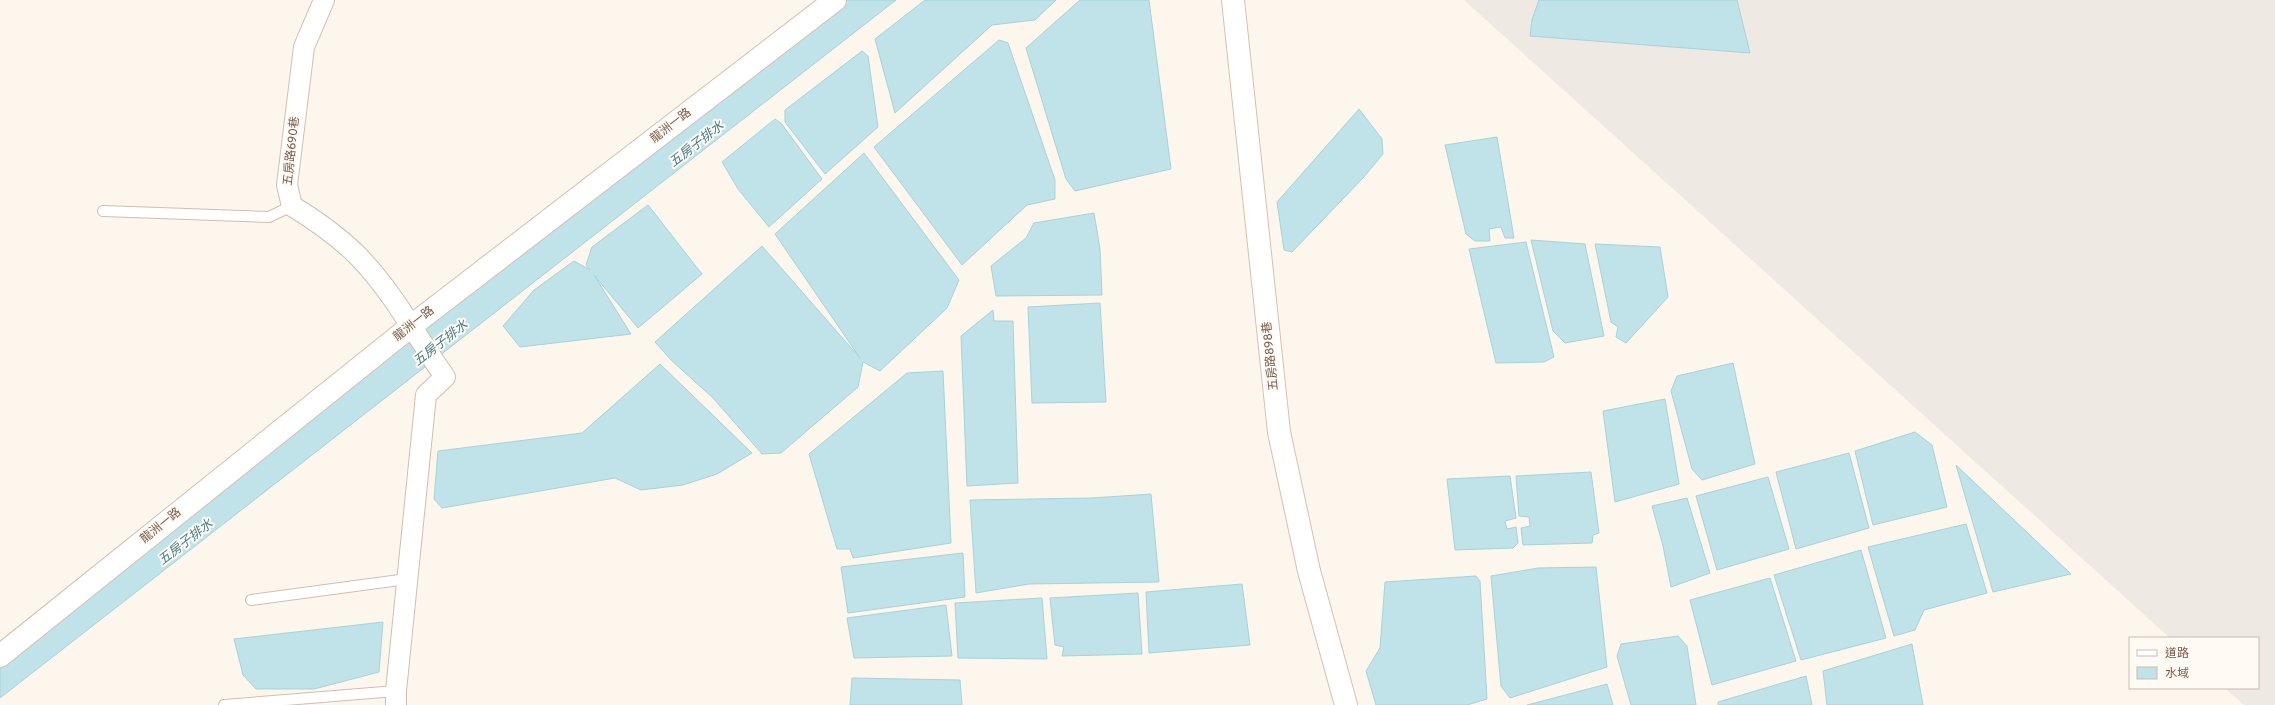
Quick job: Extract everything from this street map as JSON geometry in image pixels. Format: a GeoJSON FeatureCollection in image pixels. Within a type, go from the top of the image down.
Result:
{"type":"FeatureCollection","features":[{"type":"Feature","properties":{"kind":"street","name":"五房路690巷"},"geometry":{"type":"LineString","coordinates":[[292,206],[287,185],[304,47],[324,0]]}},
{"type":"Feature","properties":{"kind":"street","name":"龍洲一路"},"geometry":{"type":"LineString","coordinates":[[0,656],[410,327],[835,0]]}},
{"type":"Feature","properties":{"kind":"street","name":"五房路898巷"},"geometry":{"type":"LineString","coordinates":[[1233,0],[1280,432],[1309,571],[1346,705]]}},
{"type":"Feature","properties":{"kind":"street"},"geometry":{"type":"LineString","coordinates":[[292,206],[327,230],[357,256],[386,290],[444,377],[426,395],[396,698]]}},
{"type":"Feature","properties":{"kind":"lane"},"geometry":{"type":"LineString","coordinates":[[103,211],[269,217],[292,206]]}},
{"type":"Feature","properties":{"kind":"lane"},"geometry":{"type":"LineString","coordinates":[[251,600],[407,578]]}},
{"type":"Feature","properties":{"kind":"lane"},"geometry":{"type":"LineString","coordinates":[[224,705],[396,698]]}},
{"type":"Feature","properties":{"kind":"shaded area"},"geometry":{"type":"Polygon","coordinates":[[[1464,0],[2275,0],[2275,705],[2244,705],[2226,689],[2259,689],[2259,637],[2169,637],[1464,0]]]}},
{"type":"Feature","properties":{"kind":"water","name":"五房子排水"},"geometry":{"type":"Polygon","coordinates":[[[842,0],[896,0],[0,698],[0,648],[842,0]]]}},
{"type":"Feature","properties":{"kind":"water"},"geometry":{"type":"Polygon","coordinates":[[[925,0],[1056,0],[1035,20],[992,25],[895,113],[875,39],[925,0]]]}},
{"type":"Feature","properties":{"kind":"water"},"geometry":{"type":"Polygon","coordinates":[[[1080,0],[1149,0],[1171,169],[1075,191],[1066,179],[1026,48],[1080,0]]]}},
{"type":"Feature","properties":{"kind":"water"},"geometry":{"type":"Polygon","coordinates":[[[1539,0],[1737,0],[1750,53],[1530,36],[1532,20],[1539,0]]]}},
{"type":"Feature","properties":{"kind":"water"},"geometry":{"type":"Polygon","coordinates":[[[999,40],[1008,43],[1055,180],[1055,199],[1027,205],[962,265],[874,147],[999,40]]]}},
{"type":"Feature","properties":{"kind":"water"},"geometry":{"type":"Polygon","coordinates":[[[862,51],[868,56],[878,127],[825,174],[785,122],[785,110],[862,51]]]}},
{"type":"Feature","properties":{"kind":"water"},"geometry":{"type":"Polygon","coordinates":[[[1359,109],[1382,139],[1383,154],[1363,178],[1292,252],[1284,250],[1277,202],[1359,109]]]}},
{"type":"Feature","properties":{"kind":"water"},"geometry":{"type":"Polygon","coordinates":[[[775,119],[781,123],[822,179],[769,227],[738,189],[722,162],[775,119]]]}},
{"type":"Feature","properties":{"kind":"water"},"geometry":{"type":"Polygon","coordinates":[[[1497,137],[1514,238],[1505,238],[1501,227],[1489,229],[1490,241],[1475,241],[1466,234],[1445,145],[1497,137]]]}},
{"type":"Feature","properties":{"kind":"water"},"geometry":{"type":"Polygon","coordinates":[[[864,153],[959,280],[947,308],[880,371],[863,362],[858,387],[781,453],[762,454],[713,398],[671,360],[655,342],[762,246],[860,358],[775,234],[864,153]]]}},
{"type":"Feature","properties":{"kind":"water"},"geometry":{"type":"Polygon","coordinates":[[[648,205],[702,274],[638,328],[594,275],[631,334],[520,347],[503,326],[534,290],[574,261],[590,270],[586,265],[592,247],[648,205]]]}},
{"type":"Feature","properties":{"kind":"water"},"geometry":{"type":"Polygon","coordinates":[[[1094,213],[1100,249],[1102,295],[996,296],[991,266],[1026,238],[1034,223],[1094,213]]]}},
{"type":"Feature","properties":{"kind":"water"},"geometry":{"type":"Polygon","coordinates":[[[1531,240],[1585,244],[1604,336],[1565,343],[1553,331],[1531,240]]]}},
{"type":"Feature","properties":{"kind":"water"},"geometry":{"type":"Polygon","coordinates":[[[1526,242],[1554,357],[1544,362],[1496,363],[1469,249],[1526,242]]]}},
{"type":"Feature","properties":{"kind":"water"},"geometry":{"type":"Polygon","coordinates":[[[1595,244],[1660,247],[1668,297],[1626,343],[1616,337],[1618,327],[1611,322],[1595,244]]]}},
{"type":"Feature","properties":{"kind":"water"},"geometry":{"type":"Polygon","coordinates":[[[1100,303],[1106,402],[1032,403],[1028,307],[1100,303]]]}},
{"type":"Feature","properties":{"kind":"water"},"geometry":{"type":"Polygon","coordinates":[[[993,310],[994,321],[1013,321],[1018,483],[967,486],[961,336],[993,310]]]}},
{"type":"Feature","properties":{"kind":"water"},"geometry":{"type":"Polygon","coordinates":[[[1733,363],[1755,464],[1702,480],[1692,469],[1671,391],[1677,376],[1733,363]]]}},
{"type":"Feature","properties":{"kind":"water"},"geometry":{"type":"Polygon","coordinates":[[[660,364],[752,453],[717,474],[683,485],[641,490],[615,478],[442,508],[434,499],[438,451],[582,433],[660,364]]]}},
{"type":"Feature","properties":{"kind":"water"},"geometry":{"type":"Polygon","coordinates":[[[943,371],[951,543],[853,558],[850,549],[837,549],[809,454],[907,373],[943,371]]]}},
{"type":"Feature","properties":{"kind":"water"},"geometry":{"type":"Polygon","coordinates":[[[1665,399],[1679,484],[1615,502],[1603,411],[1665,399]]]}},
{"type":"Feature","properties":{"kind":"water"},"geometry":{"type":"Polygon","coordinates":[[[1915,432],[1932,445],[1947,507],[1873,525],[1855,451],[1915,432]]]}},
{"type":"Feature","properties":{"kind":"water"},"geometry":{"type":"Polygon","coordinates":[[[1849,453],[1869,528],[1796,549],[1776,472],[1849,453]]]}},
{"type":"Feature","properties":{"kind":"water"},"geometry":{"type":"Polygon","coordinates":[[[1956,465],[2071,574],[1993,592],[1956,465]]]}},
{"type":"Feature","properties":{"kind":"water"},"geometry":{"type":"Polygon","coordinates":[[[1591,472],[1599,533],[1593,535],[1592,543],[1523,545],[1521,528],[1530,526],[1529,517],[1519,516],[1516,476],[1591,472]]]}},
{"type":"Feature","properties":{"kind":"water"},"geometry":{"type":"Polygon","coordinates":[[[1510,476],[1516,518],[1505,521],[1507,529],[1516,527],[1518,543],[1513,548],[1455,550],[1447,479],[1510,476]]]}},
{"type":"Feature","properties":{"kind":"water"},"geometry":{"type":"Polygon","coordinates":[[[1768,477],[1789,549],[1717,570],[1696,496],[1768,477]]]}},
{"type":"Feature","properties":{"kind":"water"},"geometry":{"type":"Polygon","coordinates":[[[1151,494],[1159,582],[1029,584],[976,593],[970,500],[1092,498],[1151,494]]]}},
{"type":"Feature","properties":{"kind":"water"},"geometry":{"type":"Polygon","coordinates":[[[1687,498],[1710,573],[1671,587],[1663,546],[1652,506],[1687,498]]]}},
{"type":"Feature","properties":{"kind":"water"},"geometry":{"type":"Polygon","coordinates":[[[1966,524],[1987,593],[1924,610],[1915,630],[1894,636],[1868,547],[1966,524]]]}},
{"type":"Feature","properties":{"kind":"water"},"geometry":{"type":"Polygon","coordinates":[[[1861,550],[1886,638],[1801,660],[1774,575],[1861,550]]]}},
{"type":"Feature","properties":{"kind":"water"},"geometry":{"type":"Polygon","coordinates":[[[963,553],[965,597],[848,613],[841,567],[963,553]]]}},
{"type":"Feature","properties":{"kind":"water"},"geometry":{"type":"Polygon","coordinates":[[[1596,567],[1607,667],[1510,698],[1501,686],[1491,576],[1538,568],[1596,567]]]}},
{"type":"Feature","properties":{"kind":"water"},"geometry":{"type":"Polygon","coordinates":[[[1476,576],[1480,581],[1487,699],[1467,705],[1376,705],[1366,671],[1380,648],[1385,582],[1476,576]]]}},
{"type":"Feature","properties":{"kind":"water"},"geometry":{"type":"Polygon","coordinates":[[[1770,578],[1796,661],[1712,685],[1690,600],[1770,578]]]}},
{"type":"Feature","properties":{"kind":"water"},"geometry":{"type":"Polygon","coordinates":[[[1242,584],[1250,645],[1149,653],[1146,592],[1242,584]]]}},
{"type":"Feature","properties":{"kind":"water"},"geometry":{"type":"Polygon","coordinates":[[[1138,593],[1142,654],[1062,656],[1064,647],[1055,645],[1050,598],[1138,593]]]}},
{"type":"Feature","properties":{"kind":"water"},"geometry":{"type":"Polygon","coordinates":[[[1042,598],[1047,659],[958,658],[955,603],[1042,598]]]}},
{"type":"Feature","properties":{"kind":"water"},"geometry":{"type":"Polygon","coordinates":[[[946,605],[952,656],[854,658],[847,618],[946,605]]]}},
{"type":"Feature","properties":{"kind":"water"},"geometry":{"type":"Polygon","coordinates":[[[383,622],[379,672],[314,689],[256,689],[243,675],[234,639],[383,622]]]}},
{"type":"Feature","properties":{"kind":"water"},"geometry":{"type":"Polygon","coordinates":[[[1678,636],[1687,646],[1696,705],[1631,705],[1617,656],[1621,644],[1678,636]]]}},
{"type":"Feature","properties":{"kind":"water"},"geometry":{"type":"Polygon","coordinates":[[[1912,644],[1923,705],[1827,705],[1823,671],[1912,644]]]}},
{"type":"Feature","properties":{"kind":"water"},"geometry":{"type":"Polygon","coordinates":[[[1806,676],[1812,705],[1718,705],[1718,702],[1806,676]]]}},
{"type":"Feature","properties":{"kind":"water"},"geometry":{"type":"Polygon","coordinates":[[[852,678],[960,680],[962,705],[850,705],[852,678]]]}},
{"type":"Feature","properties":{"kind":"water"},"geometry":{"type":"Polygon","coordinates":[[[1607,684],[1613,705],[1527,705],[1607,684]]]}}]}
